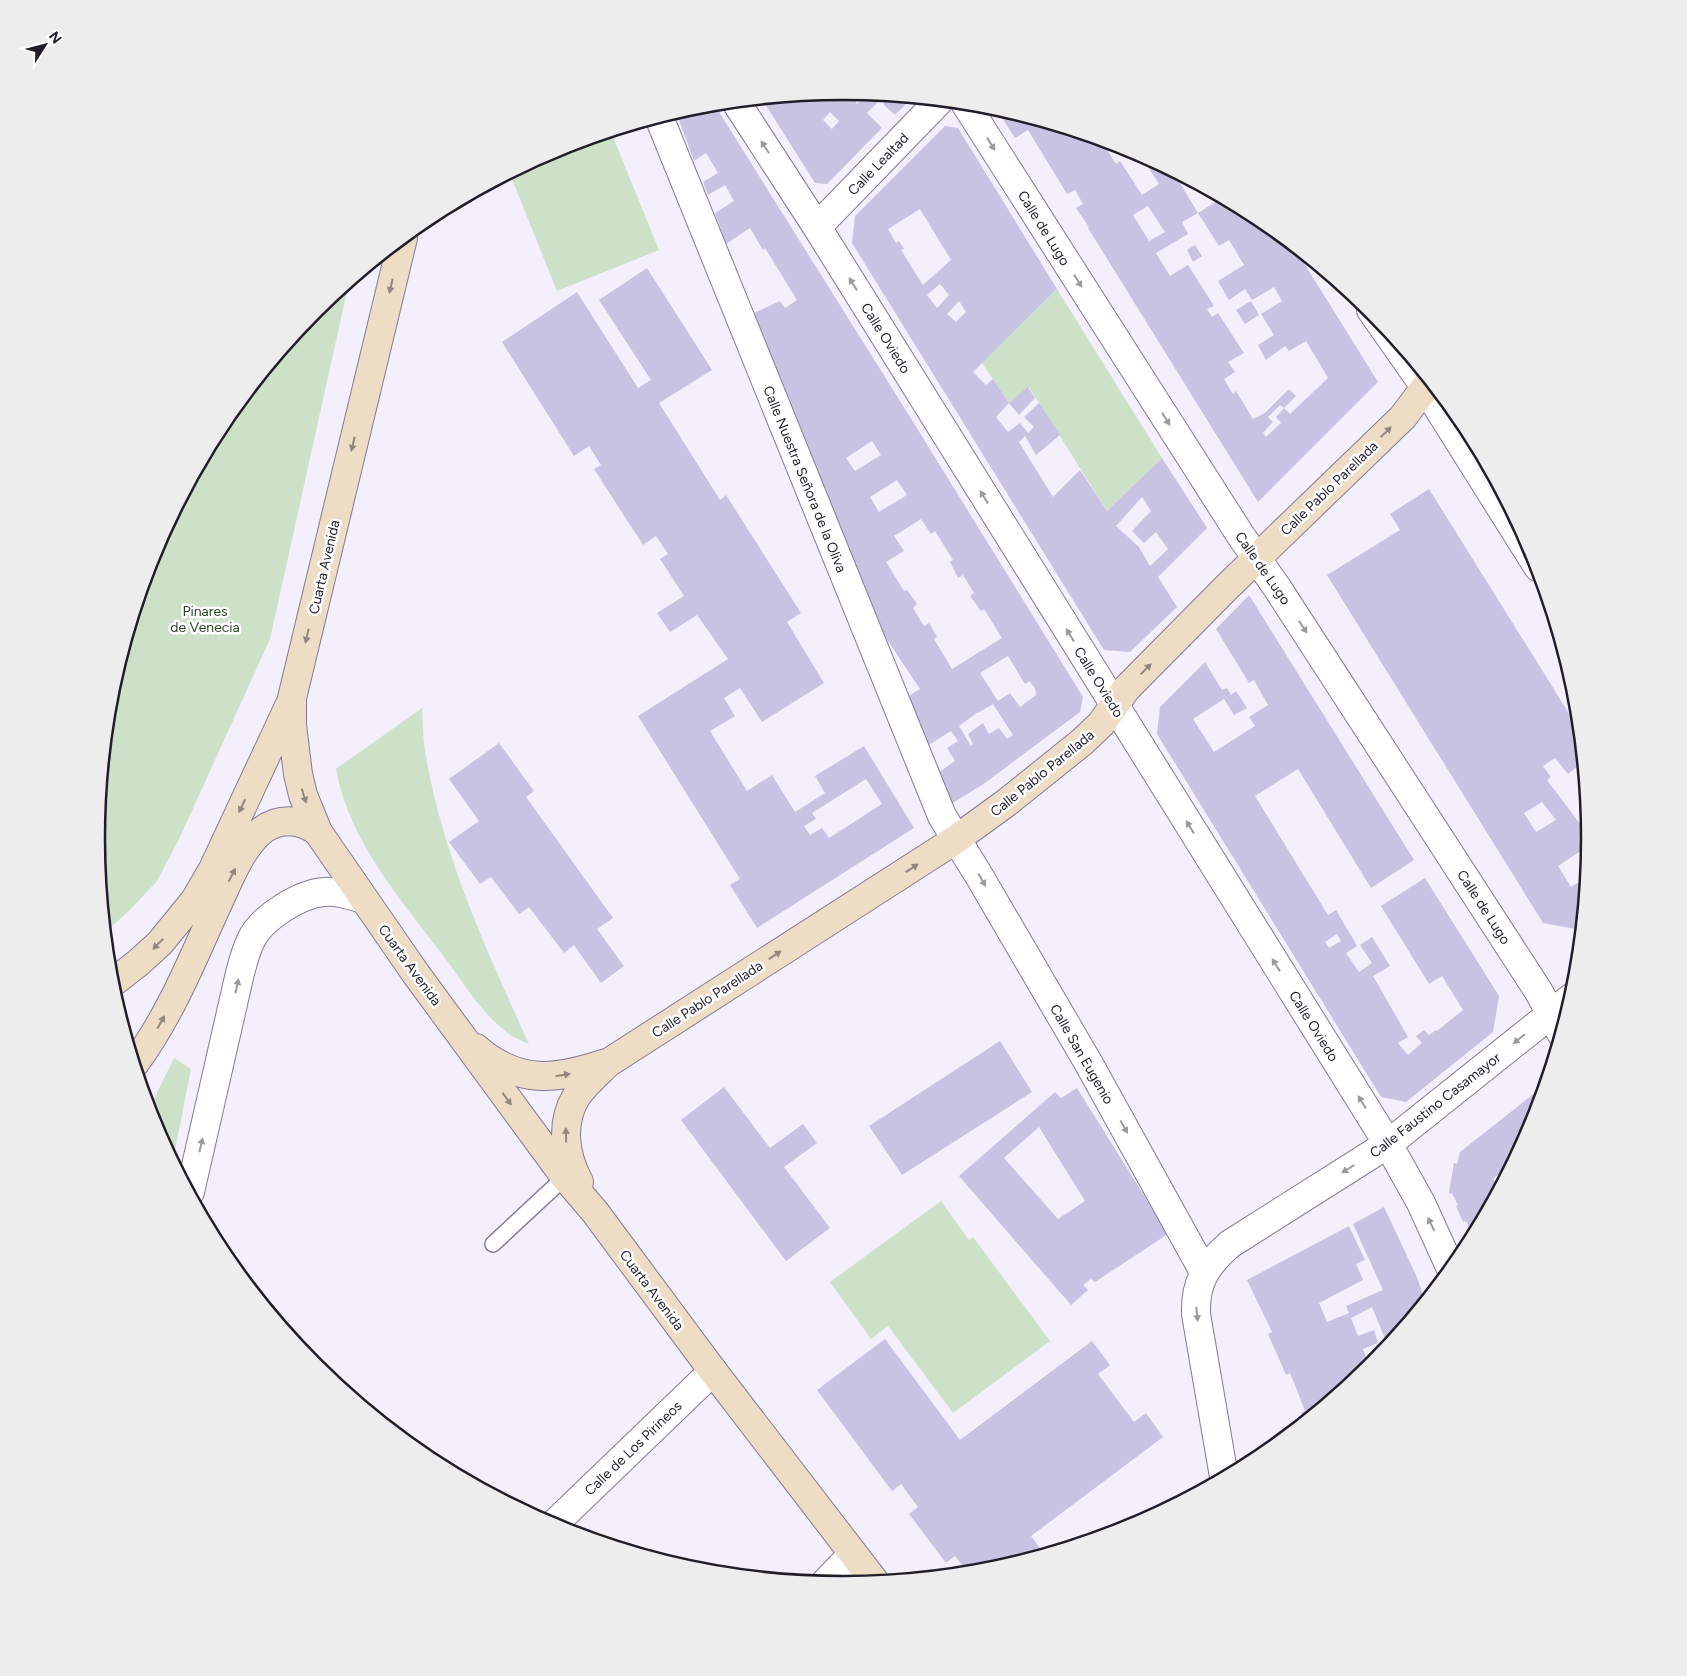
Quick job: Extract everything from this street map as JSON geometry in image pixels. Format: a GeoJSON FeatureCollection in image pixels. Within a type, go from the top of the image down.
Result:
{"type":"FeatureCollection","features":[{"type":"Feature","properties":{"kind":"street","name":"Calle Lealtad"},"geometry":{"type":"LineString","coordinates":[[817,227],[935,106]]}},
{"type":"Feature","properties":{"kind":"street","name":"Calle Oviedo"},"geometry":{"type":"LineString","coordinates":[[739,107],[817,227],[1388,1144],[1421,1203],[1447,1261]]}},
{"type":"Feature","properties":{"kind":"street","name":"Calle de Lugo"},"geometry":{"type":"LineString","coordinates":[[970,111],[1256,559],[1560,1013]]}},
{"type":"Feature","properties":{"kind":"street","name":"Calle Nuestra Señora de la Oliva"},"geometry":{"type":"LineString","coordinates":[[661,123],[942,816],[956,840]]}},
{"type":"Feature","properties":{"kind":"street","name":"Cuarta Avenida"},"geometry":{"type":"LineString","coordinates":[[401,248],[292,698],[292,725],[298,774],[303,795],[318,832],[363,899],[458,1032],[565,1177],[595,1212],[713,1372],[869,1575]]}},
{"type":"Feature","properties":{"kind":"street","name":"Calle Pablo Parellada"},"geometry":{"type":"LineString","coordinates":[[595,1212],[573,1172],[565,1138],[566,1123],[577,1096],[608,1063],[956,840],[1082,742],[1101,724],[1126,689],[1402,417],[1426,385]]}},
{"type":"Feature","properties":{"kind":"street"},"geometry":{"type":"LineString","coordinates":[[1436,398],[1506,514]]}},
{"type":"Feature","properties":{"kind":"street"},"geometry":{"type":"LineString","coordinates":[[119,978],[160,943],[194,900],[213,869],[292,698]]}},
{"type":"Feature","properties":{"kind":"street"},"geometry":{"type":"LineString","coordinates":[[139,1056],[161,1023],[230,878],[253,839],[270,825],[290,821],[310,826],[318,832]]}},
{"type":"Feature","properties":{"kind":"street","name":"Calle San Eugenio"},"geometry":{"type":"LineString","coordinates":[[956,840],[978,874],[1089,1064],[1211,1263]]}},
{"type":"Feature","properties":{"kind":"street"},"geometry":{"type":"LineString","coordinates":[[192,1183],[240,973],[251,938],[271,914],[295,901],[323,892],[344,893],[363,899]]}},
{"type":"Feature","properties":{"kind":"street","name":"Calle Faustino Casamayor"},"geometry":{"type":"LineString","coordinates":[[1211,1263],[1241,1237],[1388,1144],[1559,1017]]}},
{"type":"Feature","properties":{"kind":"street","name":"Calle Pablo Parellada"},"geometry":{"type":"LineString","coordinates":[[458,1032],[478,1050],[498,1063],[539,1077],[562,1076],[608,1063]]}},
{"type":"Feature","properties":{"kind":"street"},"geometry":{"type":"LineString","coordinates":[[1211,1263],[1196,1297],[1196,1314],[1223,1471]]}},
{"type":"Feature","properties":{"kind":"street","name":"Calle de Los Pirineos"},"geometry":{"type":"LineString","coordinates":[[559,1519],[713,1372]]}},
{"type":"Feature","properties":{"kind":"street"},"geometry":{"type":"LineString","coordinates":[[832,1576],[853,1554]]}},
{"type":"Feature","properties":{"kind":"lane"},"geometry":{"type":"LineString","coordinates":[[493,1244],[565,1177]]}},
{"type":"Feature","properties":{"kind":"green space"},"geometry":{"type":"Polygon","coordinates":[[[613,137],[659,250],[557,291],[512,179],[561,156],[613,137]]]}},
{"type":"Feature","properties":{"kind":"green space"},"geometry":{"type":"Polygon","coordinates":[[[1057,289],[1162,458],[1107,511],[1029,387],[1009,403],[982,363],[1057,289]]]}},
{"type":"Feature","properties":{"kind":"green space","name":"Pinares de Venecia"},"geometry":{"type":"Polygon","coordinates":[[[347,293],[270,639],[180,837],[157,881],[128,912],[111,926],[105,838],[107,790],[120,694],[131,647],[145,601],[162,556],[182,512],[204,469],[230,428],[289,351],[347,293]]]}},
{"type":"Feature","properties":{"kind":"green space"},"geometry":{"type":"Polygon","coordinates":[[[422,708],[426,757],[434,795],[455,868],[468,904],[529,1044],[515,1038],[494,1021],[472,995],[379,870],[352,821],[343,796],[336,769],[422,708]]]}},
{"type":"Feature","properties":{"kind":"green space"},"geometry":{"type":"Polygon","coordinates":[[[174,1058],[191,1069],[175,1149],[162,1120],[154,1099],[174,1058]]]}},
{"type":"Feature","properties":{"kind":"green space"},"geometry":{"type":"Polygon","coordinates":[[[941,1201],[969,1240],[973,1237],[1050,1341],[953,1413],[888,1326],[871,1339],[830,1282],[941,1201]]]}},
{"type":"Feature","properties":{"kind":"building"},"geometry":{"type":"Polygon","coordinates":[[[844,100],[855,100],[857,104],[860,101],[879,101],[867,113],[882,128],[827,184],[815,183],[765,104],[844,100]],[[830,112],[823,120],[832,129],[839,121],[830,112]]]}},
{"type":"Feature","properties":{"kind":"building"},"geometry":{"type":"Polygon","coordinates":[[[885,102],[907,103],[895,115],[883,104],[885,102]]]}},
{"type":"Feature","properties":{"kind":"building"},"geometry":{"type":"Polygon","coordinates":[[[718,111],[1083,697],[1080,712],[985,783],[948,806],[935,775],[955,761],[947,748],[958,741],[951,731],[924,748],[904,699],[920,689],[872,617],[754,313],[780,301],[785,308],[797,300],[765,248],[763,250],[750,228],[726,244],[715,213],[734,201],[725,185],[708,195],[703,182],[718,173],[706,153],[694,161],[679,119],[718,111]],[[872,441],[846,458],[855,471],[881,455],[872,441]],[[897,480],[870,497],[879,512],[907,495],[897,480]],[[921,519],[894,536],[904,551],[886,562],[904,591],[907,590],[917,604],[913,608],[924,626],[929,623],[937,637],[934,639],[952,669],[1002,638],[984,609],[981,611],[970,596],[974,593],[963,575],[958,578],[950,562],[953,560],[935,531],[931,534],[921,519]],[[1008,656],[980,673],[998,701],[1010,693],[1020,707],[1036,695],[1035,688],[1029,681],[1025,684],[1008,656]],[[993,704],[959,726],[971,746],[973,744],[968,734],[983,723],[989,734],[999,728],[1007,739],[1013,735],[993,704]]]}},
{"type":"Feature","properties":{"kind":"building"},"geometry":{"type":"Polygon","coordinates":[[[1002,117],[1035,125],[1106,148],[1116,164],[1120,161],[1142,195],[1159,184],[1147,166],[1179,181],[1198,213],[1217,201],[1254,224],[1303,261],[1378,382],[1258,502],[1076,208],[1083,204],[1075,190],[1067,194],[1028,130],[1015,138],[1002,117]],[[1148,206],[1133,215],[1149,241],[1165,232],[1148,206]],[[1198,213],[1182,222],[1188,234],[1156,253],[1170,276],[1188,265],[1214,306],[1207,309],[1212,317],[1218,313],[1244,353],[1228,362],[1235,372],[1224,379],[1233,394],[1236,391],[1253,419],[1265,413],[1289,389],[1296,396],[1284,408],[1290,414],[1328,378],[1306,341],[1289,351],[1285,346],[1266,360],[1258,345],[1274,335],[1261,314],[1282,301],[1274,287],[1252,300],[1245,289],[1229,300],[1218,281],[1244,265],[1229,240],[1219,246],[1198,213]],[[1280,405],[1268,417],[1273,422],[1263,433],[1266,437],[1281,423],[1276,417],[1284,408],[1280,405]]]}},
{"type":"Feature","properties":{"kind":"building"},"geometry":{"type":"Polygon","coordinates":[[[945,126],[958,128],[1057,289],[973,372],[986,385],[993,379],[1009,403],[996,417],[1008,432],[1020,423],[1028,433],[1034,427],[1024,417],[1039,403],[1060,435],[1036,455],[1025,436],[1019,442],[1053,497],[1080,470],[1107,511],[1162,458],[1207,528],[1158,577],[1177,607],[1130,652],[1104,650],[852,243],[855,216],[945,126]],[[920,209],[888,229],[896,243],[899,241],[904,249],[901,250],[923,285],[951,260],[920,209]],[[940,284],[927,295],[937,308],[949,295],[940,284]],[[959,301],[947,314],[956,322],[966,312],[959,301]],[[1142,497],[1116,526],[1139,547],[1150,566],[1168,549],[1156,532],[1144,543],[1132,531],[1151,511],[1142,497]]]}},
{"type":"Feature","properties":{"kind":"building"},"geometry":{"type":"Polygon","coordinates":[[[1195,245],[1202,256],[1193,262],[1187,250],[1195,245]]]}},
{"type":"Feature","properties":{"kind":"building"},"geometry":{"type":"Polygon","coordinates":[[[647,268],[712,370],[659,403],[720,500],[726,495],[801,613],[787,622],[824,683],[762,722],[740,688],[724,698],[735,716],[710,731],[747,791],[772,775],[795,812],[825,793],[815,776],[864,746],[914,828],[757,928],[730,885],[740,879],[638,716],[728,659],[697,615],[670,632],[657,613],[684,596],[660,559],[668,554],[656,536],[643,545],[594,469],[601,465],[589,446],[574,456],[502,342],[577,292],[638,388],[651,380],[599,300],[647,268]],[[866,779],[812,813],[816,819],[804,826],[810,835],[822,828],[829,838],[882,804],[866,779]]]}},
{"type":"Feature","properties":{"kind":"building"},"geometry":{"type":"Polygon","coordinates":[[[1251,301],[1259,315],[1245,324],[1236,310],[1251,301]]]}},
{"type":"Feature","properties":{"kind":"building"},"geometry":{"type":"Polygon","coordinates":[[[1028,387],[1035,398],[1019,415],[1009,403],[1028,387]]]}},
{"type":"Feature","properties":{"kind":"building"},"geometry":{"type":"Polygon","coordinates":[[[1429,489],[1571,716],[1578,766],[1568,774],[1555,758],[1543,766],[1551,777],[1547,780],[1581,825],[1581,854],[1579,852],[1558,866],[1571,887],[1580,882],[1576,929],[1543,923],[1327,575],[1400,530],[1390,514],[1429,489]],[[1542,802],[1524,813],[1536,832],[1556,820],[1542,802]]]}},
{"type":"Feature","properties":{"kind":"building"},"geometry":{"type":"Polygon","coordinates":[[[1249,595],[1414,860],[1371,888],[1298,769],[1255,796],[1328,915],[1336,910],[1352,937],[1357,946],[1346,953],[1359,972],[1372,963],[1360,945],[1372,937],[1390,966],[1373,976],[1408,1037],[1398,1043],[1408,1055],[1422,1043],[1416,1036],[1424,1030],[1429,1035],[1437,1031],[1463,1010],[1442,976],[1429,984],[1381,906],[1425,878],[1499,996],[1493,1032],[1406,1102],[1381,1097],[1157,734],[1160,707],[1205,662],[1222,690],[1227,688],[1231,695],[1236,691],[1247,708],[1234,715],[1224,699],[1193,719],[1214,752],[1255,726],[1249,717],[1268,705],[1254,680],[1249,683],[1216,629],[1249,595]],[[1337,934],[1325,942],[1329,948],[1341,941],[1337,934]]]}},
{"type":"Feature","properties":{"kind":"building"},"geometry":{"type":"Polygon","coordinates":[[[499,743],[534,791],[526,797],[613,918],[597,929],[624,966],[601,983],[574,945],[564,953],[529,907],[519,914],[491,877],[480,884],[449,842],[479,821],[449,779],[499,743]]]}},
{"type":"Feature","properties":{"kind":"building"},"geometry":{"type":"Polygon","coordinates":[[[1000,1041],[1032,1092],[902,1175],[869,1126],[1000,1041]]]}},
{"type":"Feature","properties":{"kind":"building"},"geometry":{"type":"Polygon","coordinates":[[[724,1087],[770,1148],[803,1124],[817,1143],[784,1167],[830,1228],[786,1261],[681,1120],[724,1087]]]}},
{"type":"Feature","properties":{"kind":"building"},"geometry":{"type":"Polygon","coordinates":[[[1077,1088],[1168,1234],[1095,1282],[1091,1279],[1083,1285],[1088,1290],[1071,1305],[959,1176],[1055,1092],[1061,1098],[1077,1088]],[[1039,1127],[1004,1158],[1058,1219],[1085,1201],[1039,1127]]]}},
{"type":"Feature","properties":{"kind":"building"},"geometry":{"type":"Polygon","coordinates":[[[1535,1093],[1505,1164],[1500,1173],[1493,1179],[1496,1182],[1469,1228],[1466,1221],[1463,1222],[1456,1206],[1458,1205],[1452,1193],[1450,1194],[1449,1192],[1454,1163],[1457,1164],[1460,1152],[1535,1093]]]}},
{"type":"Feature","properties":{"kind":"building"},"geometry":{"type":"Polygon","coordinates":[[[1384,1207],[1416,1275],[1423,1294],[1385,1339],[1372,1307],[1351,1318],[1358,1336],[1374,1330],[1378,1343],[1363,1349],[1366,1359],[1330,1393],[1302,1416],[1301,1413],[1305,1411],[1295,1385],[1290,1373],[1286,1375],[1268,1334],[1272,1332],[1247,1280],[1349,1226],[1365,1260],[1356,1264],[1363,1280],[1319,1303],[1327,1322],[1349,1313],[1346,1306],[1383,1290],[1353,1224],[1384,1207]]]}},
{"type":"Feature","properties":{"kind":"building"},"geometry":{"type":"Polygon","coordinates":[[[885,1339],[960,1440],[1092,1341],[1110,1365],[1098,1374],[1134,1422],[1146,1413],[1163,1437],[1031,1536],[1041,1549],[963,1566],[955,1556],[946,1563],[909,1514],[918,1507],[901,1484],[892,1491],[817,1390],[885,1339]]]}}]}
